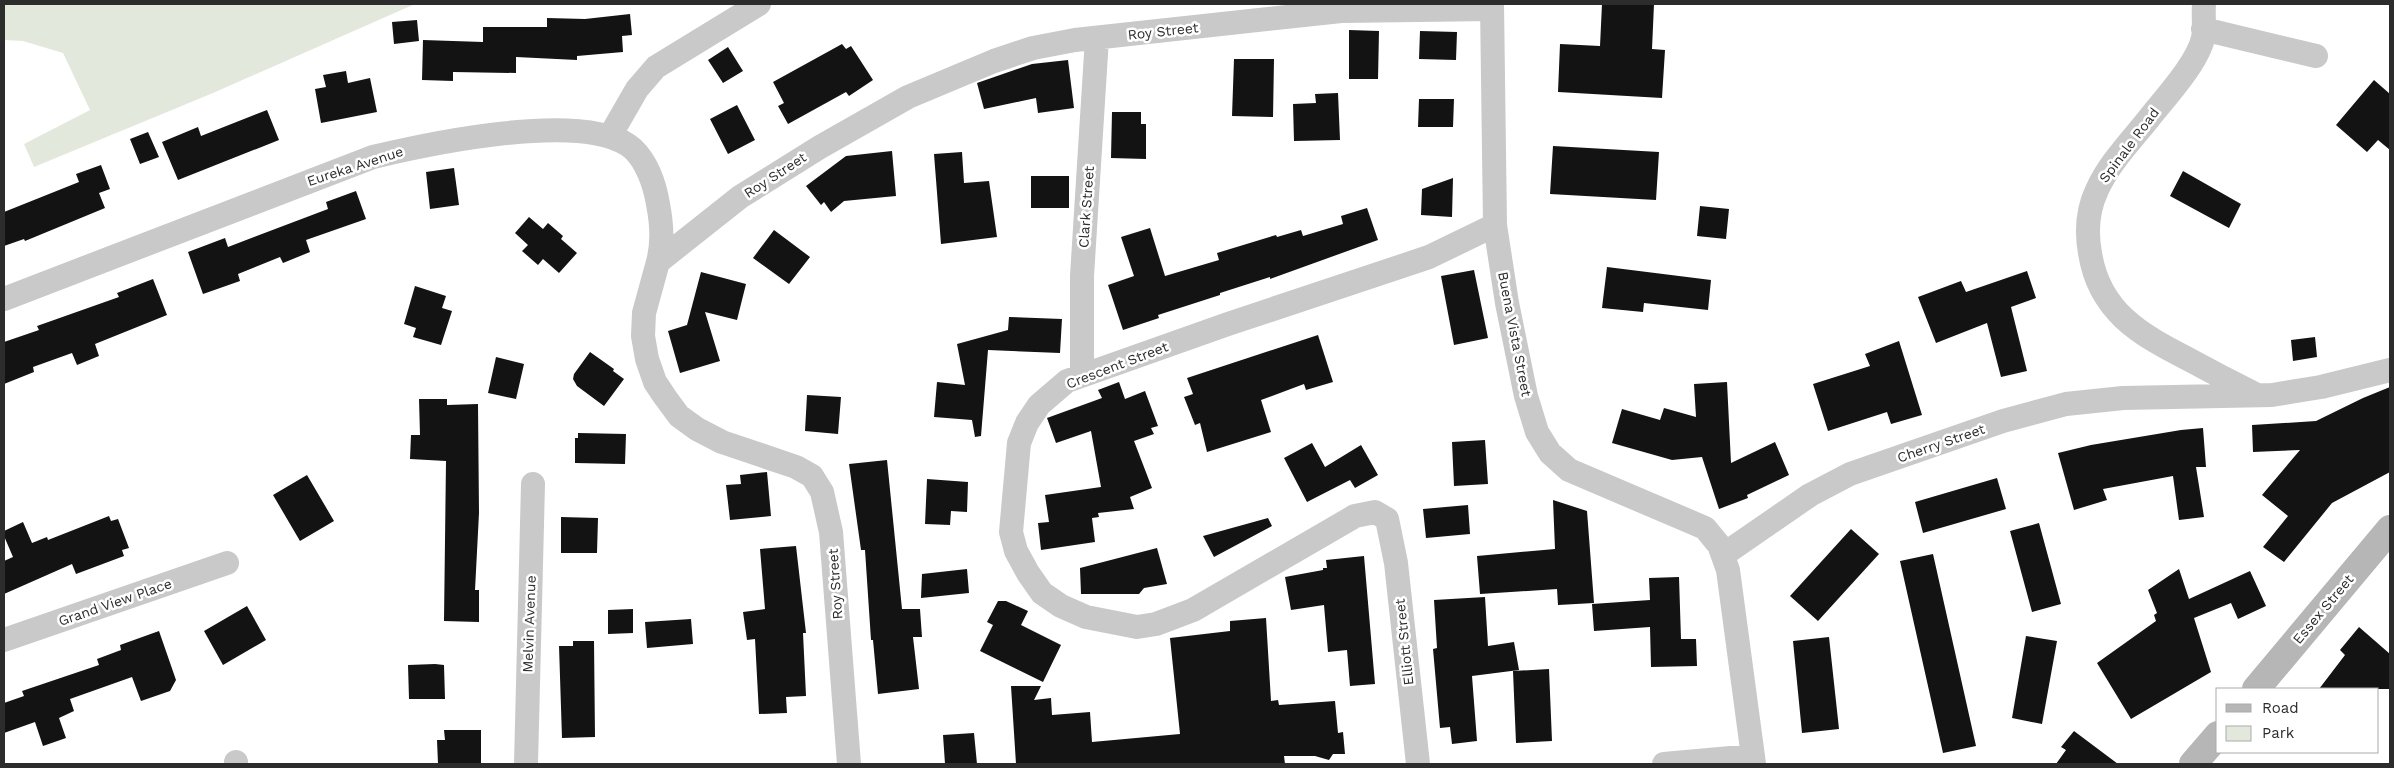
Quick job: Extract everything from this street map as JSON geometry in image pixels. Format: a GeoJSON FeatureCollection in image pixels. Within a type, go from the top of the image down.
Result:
{"type":"FeatureCollection","features":[{"type":"Feature","properties":{"kind":"main road","name":"Essex Street"},"geometry":{"type":"LineString","coordinates":[[2257,688],[2390,530]]}},
{"type":"Feature","properties":{"kind":"main road"},"geometry":{"type":"LineString","coordinates":[[2193,764],[2216,737]]}},
{"type":"Feature","properties":{"kind":"street"},"geometry":{"type":"LineString","coordinates":[[610,136],[637,89],[656,67],[759,4]]}},
{"type":"Feature","properties":{"kind":"street","name":"Spinale Road"},"geometry":{"type":"LineString","coordinates":[[2204,4],[2202,40],[2185,73],[2107,172],[2097,190],[2087,227],[2089,247],[2096,281],[2107,300],[2119,314],[2150,340],[2257,395]]}},
{"type":"Feature","properties":{"kind":"street","name":"Roy Street"},"geometry":{"type":"LineString","coordinates":[[849,764],[831,532],[822,492],[812,476],[796,467],[722,442],[697,429],[679,416],[665,397],[655,382],[647,359],[643,336],[644,313],[658,262],[740,197],[820,147],[908,97],[962,74],[1033,48],[1097,38],[1341,11],[1492,7]]}},
{"type":"Feature","properties":{"kind":"street","name":"Buena Vista Street"},"geometry":{"type":"LineString","coordinates":[[1492,7],[1495,224],[1526,396],[1537,432],[1550,453],[1569,470],[1705,528],[1719,545],[1723,555]]}},
{"type":"Feature","properties":{"kind":"street"},"geometry":{"type":"LineString","coordinates":[[2203,29],[2316,56]]}},
{"type":"Feature","properties":{"kind":"street","name":"Clark Street"},"geometry":{"type":"LineString","coordinates":[[1082,375],[1082,276],[1097,38]]}},
{"type":"Feature","properties":{"kind":"street","name":"Eureka Avenue"},"geometry":{"type":"LineString","coordinates":[[4,299],[373,157],[417,147],[544,130],[578,131],[610,136],[630,146],[642,160],[654,186],[662,219],[658,262]]}},
{"type":"Feature","properties":{"kind":"street","name":"Crescent Street"},"geometry":{"type":"LineString","coordinates":[[1387,519],[1375,512],[1355,516],[1194,610],[1156,624],[1137,627],[1086,617],[1061,606],[1042,593],[1016,551],[1011,532],[1019,442],[1027,423],[1039,405],[1067,381],[1428,257],[1495,224]]}},
{"type":"Feature","properties":{"kind":"street","name":"Cherry Street"},"geometry":{"type":"LineString","coordinates":[[1723,555],[1810,495],[1850,474],[2003,421],[2075,403],[2123,398],[2257,395],[2321,387],[2390,370]]}},
{"type":"Feature","properties":{"kind":"street","name":"Melvin Avenue"},"geometry":{"type":"LineString","coordinates":[[526,764],[533,484]]}},
{"type":"Feature","properties":{"kind":"street","name":"Elliott Street"},"geometry":{"type":"LineString","coordinates":[[1387,519],[1396,563],[1418,764]]}},
{"type":"Feature","properties":{"kind":"street"},"geometry":{"type":"LineString","coordinates":[[1664,764],[1754,760],[1728,570],[1723,555]]}},
{"type":"Feature","properties":{"kind":"street","name":"Grand View Place"},"geometry":{"type":"LineString","coordinates":[[4,640],[227,563]]}},
{"type":"Feature","properties":{"kind":"green space"},"geometry":{"type":"Polygon","coordinates":[[[4,4],[415,4],[213,93],[34,167],[24,144],[90,110],[63,53],[23,41],[4,40],[4,4]]]}},
{"type":"Feature","properties":{"kind":"building"},"geometry":{"type":"Polygon","coordinates":[[[1602,4],[1654,4],[1652,49],[1665,50],[1662,98],[1558,92],[1560,44],[1600,46],[1602,4]]]}},
{"type":"Feature","properties":{"kind":"building"},"geometry":{"type":"Polygon","coordinates":[[[630,14],[632,35],[622,36],[623,52],[577,56],[577,60],[516,57],[516,73],[453,72],[453,81],[422,80],[423,40],[483,42],[483,27],[547,27],[547,18],[585,19],[630,14]]]}},
{"type":"Feature","properties":{"kind":"building"},"geometry":{"type":"Polygon","coordinates":[[[417,20],[419,41],[394,44],[392,22],[417,20]]]}},
{"type":"Feature","properties":{"kind":"building"},"geometry":{"type":"Polygon","coordinates":[[[1349,30],[1379,31],[1378,79],[1349,79],[1349,30]]]}},
{"type":"Feature","properties":{"kind":"building"},"geometry":{"type":"Polygon","coordinates":[[[1420,31],[1457,32],[1456,60],[1419,59],[1420,31]]]}},
{"type":"Feature","properties":{"kind":"building"},"geometry":{"type":"Polygon","coordinates":[[[842,44],[846,49],[851,46],[873,80],[849,96],[846,92],[788,124],[778,106],[784,103],[773,82],[842,44]]]}},
{"type":"Feature","properties":{"kind":"building"},"geometry":{"type":"Polygon","coordinates":[[[728,47],[743,71],[723,83],[708,60],[728,47]]]}},
{"type":"Feature","properties":{"kind":"building"},"geometry":{"type":"Polygon","coordinates":[[[1234,59],[1274,59],[1273,117],[1232,116],[1234,59]]]}},
{"type":"Feature","properties":{"kind":"building"},"geometry":{"type":"Polygon","coordinates":[[[1068,60],[1074,108],[1038,113],[1036,98],[984,109],[977,83],[1032,64],[1068,60]]]}},
{"type":"Feature","properties":{"kind":"building"},"geometry":{"type":"Polygon","coordinates":[[[346,71],[348,83],[370,78],[377,112],[321,123],[315,89],[326,87],[323,75],[346,71]]]}},
{"type":"Feature","properties":{"kind":"building"},"geometry":{"type":"Polygon","coordinates":[[[2374,80],[2390,94],[2390,150],[2378,140],[2367,152],[2336,125],[2374,80]]]}},
{"type":"Feature","properties":{"kind":"building"},"geometry":{"type":"Polygon","coordinates":[[[1338,93],[1340,140],[1294,141],[1293,104],[1316,103],[1315,94],[1338,93]]]}},
{"type":"Feature","properties":{"kind":"building"},"geometry":{"type":"Polygon","coordinates":[[[1419,99],[1454,99],[1453,127],[1418,127],[1419,99]]]}},
{"type":"Feature","properties":{"kind":"building"},"geometry":{"type":"Polygon","coordinates":[[[737,105],[755,140],[728,154],[710,119],[737,105]]]}},
{"type":"Feature","properties":{"kind":"building"},"geometry":{"type":"Polygon","coordinates":[[[267,110],[279,140],[178,180],[162,142],[198,127],[201,136],[267,110]]]}},
{"type":"Feature","properties":{"kind":"building"},"geometry":{"type":"Polygon","coordinates":[[[1112,112],[1141,112],[1141,124],[1146,124],[1146,159],[1111,158],[1112,112]]]}},
{"type":"Feature","properties":{"kind":"building"},"geometry":{"type":"Polygon","coordinates":[[[148,132],[159,157],[140,164],[130,139],[148,132]]]}},
{"type":"Feature","properties":{"kind":"building"},"geometry":{"type":"Polygon","coordinates":[[[1553,146],[1659,152],[1656,200],[1550,194],[1553,146]]]}},
{"type":"Feature","properties":{"kind":"building"},"geometry":{"type":"Polygon","coordinates":[[[892,151],[896,196],[844,201],[831,212],[824,202],[821,205],[806,186],[846,156],[892,151]]]}},
{"type":"Feature","properties":{"kind":"building"},"geometry":{"type":"Polygon","coordinates":[[[962,152],[964,183],[989,181],[997,237],[941,244],[934,154],[962,152]]]}},
{"type":"Feature","properties":{"kind":"building"},"geometry":{"type":"Polygon","coordinates":[[[101,165],[110,189],[99,193],[105,208],[25,241],[24,239],[4,246],[4,212],[79,182],[76,174],[101,165]]]}},
{"type":"Feature","properties":{"kind":"building"},"geometry":{"type":"Polygon","coordinates":[[[454,168],[459,205],[430,209],[426,172],[454,168]]]}},
{"type":"Feature","properties":{"kind":"building"},"geometry":{"type":"Polygon","coordinates":[[[2183,171],[2241,204],[2229,228],[2170,196],[2183,171]]]}},
{"type":"Feature","properties":{"kind":"building"},"geometry":{"type":"Polygon","coordinates":[[[1031,176],[1069,176],[1069,208],[1031,208],[1031,176]]]}},
{"type":"Feature","properties":{"kind":"building"},"geometry":{"type":"Polygon","coordinates":[[[1453,178],[1452,217],[1421,215],[1422,189],[1453,178]]]}},
{"type":"Feature","properties":{"kind":"building"},"geometry":{"type":"Polygon","coordinates":[[[356,191],[366,219],[306,240],[310,252],[283,263],[280,257],[238,274],[240,281],[203,294],[188,252],[225,238],[228,247],[328,209],[326,202],[356,191]]]}},
{"type":"Feature","properties":{"kind":"building"},"geometry":{"type":"Polygon","coordinates":[[[1700,206],[1729,209],[1726,239],[1697,236],[1700,206]]]}},
{"type":"Feature","properties":{"kind":"building"},"geometry":{"type":"Polygon","coordinates":[[[1367,208],[1378,240],[1270,279],[1270,277],[1220,293],[1220,295],[1158,315],[1159,318],[1123,330],[1108,285],[1134,276],[1121,237],[1150,228],[1165,276],[1219,260],[1217,253],[1276,235],[1277,237],[1301,230],[1303,236],[1343,224],[1341,216],[1367,208]]]}},
{"type":"Feature","properties":{"kind":"building"},"geometry":{"type":"Polygon","coordinates":[[[529,217],[543,229],[548,223],[563,236],[561,239],[577,253],[559,273],[543,259],[538,265],[522,251],[528,245],[515,233],[529,217]]]}},
{"type":"Feature","properties":{"kind":"building"},"geometry":{"type":"Polygon","coordinates":[[[774,230],[810,257],[789,284],[753,258],[774,230]]]}},
{"type":"Feature","properties":{"kind":"building"},"geometry":{"type":"Polygon","coordinates":[[[1607,267],[1711,280],[1708,310],[1644,303],[1643,312],[1602,308],[1607,267]]]}},
{"type":"Feature","properties":{"kind":"building"},"geometry":{"type":"Polygon","coordinates":[[[1474,270],[1488,338],[1454,345],[1441,276],[1474,270]]]}},
{"type":"Feature","properties":{"kind":"building"},"geometry":{"type":"Polygon","coordinates":[[[2027,271],[2036,298],[2011,307],[2027,371],[2001,377],[1987,323],[1936,343],[1918,297],[1961,281],[1966,292],[2027,271]]]}},
{"type":"Feature","properties":{"kind":"building"},"geometry":{"type":"Polygon","coordinates":[[[701,272],[746,284],[737,320],[705,312],[720,361],[680,373],[668,331],[687,325],[701,272]]]}},
{"type":"Feature","properties":{"kind":"building"},"geometry":{"type":"Polygon","coordinates":[[[153,279],[167,315],[95,344],[99,356],[77,365],[72,353],[33,367],[34,372],[4,384],[4,342],[39,330],[37,326],[119,297],[117,293],[153,279]]]}},
{"type":"Feature","properties":{"kind":"building"},"geometry":{"type":"Polygon","coordinates":[[[415,286],[446,296],[442,308],[452,311],[441,345],[413,337],[416,328],[404,324],[415,286]]]}},
{"type":"Feature","properties":{"kind":"building"},"geometry":{"type":"Polygon","coordinates":[[[1009,317],[1062,319],[1060,353],[988,350],[981,436],[975,437],[972,420],[934,417],[937,382],[965,385],[957,344],[1008,330],[1009,317]]]}},
{"type":"Feature","properties":{"kind":"building"},"geometry":{"type":"Polygon","coordinates":[[[1318,335],[1333,382],[1306,390],[1304,384],[1261,400],[1271,432],[1207,452],[1200,423],[1195,425],[1184,397],[1193,394],[1187,378],[1318,335]]]}},
{"type":"Feature","properties":{"kind":"building"},"geometry":{"type":"Polygon","coordinates":[[[2315,337],[2317,357],[2293,361],[2291,340],[2315,337]]]}},
{"type":"Feature","properties":{"kind":"building"},"geometry":{"type":"Polygon","coordinates":[[[1899,341],[1922,415],[1891,424],[1887,412],[1828,431],[1813,384],[1870,366],[1865,354],[1899,341]]]}},
{"type":"Feature","properties":{"kind":"building"},"geometry":{"type":"Polygon","coordinates":[[[590,352],[614,369],[613,371],[624,379],[604,406],[577,386],[573,379],[574,374],[590,352]]]}},
{"type":"Feature","properties":{"kind":"building"},"geometry":{"type":"Polygon","coordinates":[[[496,357],[524,364],[516,399],[488,393],[496,357]]]}},
{"type":"Feature","properties":{"kind":"building"},"geometry":{"type":"Polygon","coordinates":[[[1119,382],[1125,399],[1145,391],[1158,426],[1151,428],[1154,434],[1134,441],[1152,488],[1130,497],[1134,509],[1098,513],[1099,517],[1092,518],[1095,542],[1041,550],[1038,523],[1049,522],[1045,495],[1101,487],[1091,431],[1056,443],[1047,418],[1102,398],[1098,390],[1119,382]]]}},
{"type":"Feature","properties":{"kind":"building"},"geometry":{"type":"Polygon","coordinates":[[[1727,382],[1731,463],[1775,442],[1789,475],[1747,495],[1748,498],[1719,509],[1702,457],[1672,460],[1612,443],[1622,409],[1660,420],[1664,408],[1696,417],[1694,384],[1727,382]]]}},
{"type":"Feature","properties":{"kind":"building"},"geometry":{"type":"Polygon","coordinates":[[[2390,387],[2390,472],[2332,503],[2284,562],[2263,547],[2288,516],[2262,495],[2300,450],[2253,452],[2252,425],[2316,421],[2390,387]]]}},
{"type":"Feature","properties":{"kind":"building"},"geometry":{"type":"Polygon","coordinates":[[[807,395],[841,397],[838,434],[805,431],[807,395]]]}},
{"type":"Feature","properties":{"kind":"building"},"geometry":{"type":"Polygon","coordinates":[[[419,399],[447,399],[447,405],[478,404],[479,513],[475,590],[479,590],[479,622],[444,621],[446,461],[410,459],[411,435],[420,435],[419,399]]]}},
{"type":"Feature","properties":{"kind":"building"},"geometry":{"type":"Polygon","coordinates":[[[2203,428],[2206,467],[2196,467],[2204,517],[2179,520],[2173,476],[2103,489],[2107,500],[2074,510],[2058,453],[2091,445],[2203,428]]]}},
{"type":"Feature","properties":{"kind":"building"},"geometry":{"type":"Polygon","coordinates":[[[578,433],[626,434],[625,464],[575,463],[575,438],[578,438],[578,433]]]}},
{"type":"Feature","properties":{"kind":"building"},"geometry":{"type":"Polygon","coordinates":[[[1485,440],[1488,484],[1454,486],[1452,442],[1485,440]]]}},
{"type":"Feature","properties":{"kind":"building"},"geometry":{"type":"Polygon","coordinates":[[[1312,443],[1325,467],[1361,445],[1378,475],[1355,488],[1350,480],[1307,502],[1284,458],[1312,443]]]}},
{"type":"Feature","properties":{"kind":"building"},"geometry":{"type":"Polygon","coordinates":[[[887,460],[902,609],[920,609],[922,637],[913,637],[919,689],[878,694],[873,640],[871,640],[865,550],[861,550],[849,464],[887,460]]]}},
{"type":"Feature","properties":{"kind":"building"},"geometry":{"type":"Polygon","coordinates":[[[767,472],[771,516],[730,520],[726,485],[741,484],[740,475],[767,472]]]}},
{"type":"Feature","properties":{"kind":"building"},"geometry":{"type":"Polygon","coordinates":[[[307,475],[334,521],[300,541],[273,495],[307,475]]]}},
{"type":"Feature","properties":{"kind":"building"},"geometry":{"type":"Polygon","coordinates":[[[1997,478],[2006,509],[1923,533],[1915,502],[1997,478]]]}},
{"type":"Feature","properties":{"kind":"building"},"geometry":{"type":"Polygon","coordinates":[[[927,479],[968,482],[967,512],[951,511],[950,525],[925,524],[927,479]]]}},
{"type":"Feature","properties":{"kind":"building"},"geometry":{"type":"Polygon","coordinates":[[[1553,500],[1587,511],[1594,603],[1558,605],[1557,589],[1480,594],[1477,556],[1555,549],[1553,500]]]}},
{"type":"Feature","properties":{"kind":"building"},"geometry":{"type":"Polygon","coordinates":[[[1468,505],[1470,534],[1426,538],[1423,509],[1468,505]]]}},
{"type":"Feature","properties":{"kind":"building"},"geometry":{"type":"Polygon","coordinates":[[[109,516],[111,521],[118,519],[129,548],[122,550],[124,556],[76,574],[72,564],[4,594],[4,561],[13,557],[4,536],[4,531],[23,522],[32,543],[47,537],[48,540],[109,516]]]}},
{"type":"Feature","properties":{"kind":"building"},"geometry":{"type":"Polygon","coordinates":[[[561,517],[598,518],[597,553],[561,553],[561,517]]]}},
{"type":"Feature","properties":{"kind":"building"},"geometry":{"type":"Polygon","coordinates":[[[1268,518],[1272,526],[1214,557],[1203,536],[1268,518]]]}},
{"type":"Feature","properties":{"kind":"building"},"geometry":{"type":"Polygon","coordinates":[[[2039,523],[2061,604],[2032,612],[2010,531],[2039,523]]]}},
{"type":"Feature","properties":{"kind":"building"},"geometry":{"type":"Polygon","coordinates":[[[1851,529],[1879,554],[1818,621],[1790,596],[1851,529]]]}},
{"type":"Feature","properties":{"kind":"building"},"geometry":{"type":"Polygon","coordinates":[[[796,546],[806,633],[803,633],[806,696],[786,697],[787,713],[759,714],[755,639],[747,640],[743,612],[765,609],[760,549],[796,546]]]}},
{"type":"Feature","properties":{"kind":"building"},"geometry":{"type":"Polygon","coordinates":[[[1157,548],[1167,584],[1144,588],[1139,594],[1081,594],[1080,568],[1157,548]]]}},
{"type":"Feature","properties":{"kind":"building"},"geometry":{"type":"Polygon","coordinates":[[[1933,554],[1976,746],[1943,753],[1900,561],[1933,554]]]}},
{"type":"Feature","properties":{"kind":"building"},"geometry":{"type":"Polygon","coordinates":[[[1364,556],[1375,684],[1350,686],[1347,650],[1328,652],[1324,605],[1291,610],[1285,577],[1323,570],[1323,568],[1327,568],[1326,560],[1364,556]]]}},
{"type":"Feature","properties":{"kind":"building"},"geometry":{"type":"Polygon","coordinates":[[[967,569],[969,593],[921,598],[922,574],[967,569]]]}},
{"type":"Feature","properties":{"kind":"building"},"geometry":{"type":"Polygon","coordinates":[[[2179,569],[2189,599],[2250,571],[2266,606],[2238,619],[2231,603],[2194,618],[2211,672],[2131,719],[2097,663],[2156,621],[2154,615],[2157,613],[2148,590],[2179,569]]]}},
{"type":"Feature","properties":{"kind":"building"},"geometry":{"type":"Polygon","coordinates":[[[1679,577],[1681,639],[1696,639],[1697,666],[1651,667],[1650,627],[1594,631],[1592,604],[1650,600],[1649,578],[1679,577]]]}},
{"type":"Feature","properties":{"kind":"building"},"geometry":{"type":"Polygon","coordinates":[[[1485,597],[1488,646],[1514,642],[1519,670],[1472,676],[1477,741],[1452,744],[1450,727],[1440,728],[1433,649],[1437,648],[1434,600],[1485,597]]]}},
{"type":"Feature","properties":{"kind":"building"},"geometry":{"type":"Polygon","coordinates":[[[998,601],[1006,601],[1028,611],[1021,625],[1061,645],[1043,682],[980,651],[993,625],[987,622],[998,601]]]}},
{"type":"Feature","properties":{"kind":"building"},"geometry":{"type":"Polygon","coordinates":[[[247,606],[266,640],[223,665],[204,631],[247,606]]]}},
{"type":"Feature","properties":{"kind":"building"},"geometry":{"type":"Polygon","coordinates":[[[633,609],[633,633],[608,634],[608,610],[633,609]]]}},
{"type":"Feature","properties":{"kind":"building"},"geometry":{"type":"Polygon","coordinates":[[[1266,618],[1271,701],[1278,700],[1279,705],[1335,701],[1338,733],[1343,732],[1345,754],[1333,754],[1329,760],[1315,756],[1284,756],[1285,764],[1016,764],[1011,686],[1041,686],[1034,700],[1051,698],[1052,715],[1090,712],[1092,742],[1180,734],[1170,638],[1230,631],[1230,621],[1266,618]]]}},
{"type":"Feature","properties":{"kind":"building"},"geometry":{"type":"Polygon","coordinates":[[[691,619],[693,644],[647,648],[645,622],[691,619]]]}},
{"type":"Feature","properties":{"kind":"building"},"geometry":{"type":"Polygon","coordinates":[[[2359,627],[2390,654],[2390,689],[2320,688],[2345,655],[2340,650],[2359,627]]]}},
{"type":"Feature","properties":{"kind":"building"},"geometry":{"type":"Polygon","coordinates":[[[159,631],[176,680],[170,691],[141,701],[132,677],[70,699],[74,711],[59,718],[66,738],[43,746],[35,722],[4,733],[4,703],[24,696],[22,691],[99,665],[97,659],[121,650],[120,645],[159,631]]]}},
{"type":"Feature","properties":{"kind":"building"},"geometry":{"type":"Polygon","coordinates":[[[2026,636],[2057,641],[2042,724],[2012,718],[2026,636]]]}},
{"type":"Feature","properties":{"kind":"building"},"geometry":{"type":"Polygon","coordinates":[[[1829,637],[1839,729],[1802,733],[1793,641],[1829,637]]]}},
{"type":"Feature","properties":{"kind":"building"},"geometry":{"type":"Polygon","coordinates":[[[573,641],[594,641],[595,737],[562,738],[559,646],[573,646],[573,641]]]}},
{"type":"Feature","properties":{"kind":"building"},"geometry":{"type":"Polygon","coordinates":[[[408,665],[444,665],[445,699],[409,699],[408,665]]]}},
{"type":"Feature","properties":{"kind":"building"},"geometry":{"type":"Polygon","coordinates":[[[1549,669],[1552,741],[1516,743],[1513,671],[1549,669]]]}},
{"type":"Feature","properties":{"kind":"building"},"geometry":{"type":"Polygon","coordinates":[[[444,730],[481,730],[481,764],[438,764],[437,740],[445,740],[444,730]]]}},
{"type":"Feature","properties":{"kind":"building"},"geometry":{"type":"Polygon","coordinates":[[[2074,731],[2118,764],[2056,764],[2066,750],[2061,747],[2074,731]]]}},
{"type":"Feature","properties":{"kind":"building"},"geometry":{"type":"Polygon","coordinates":[[[974,733],[977,764],[945,764],[943,735],[974,733]]]}}]}
